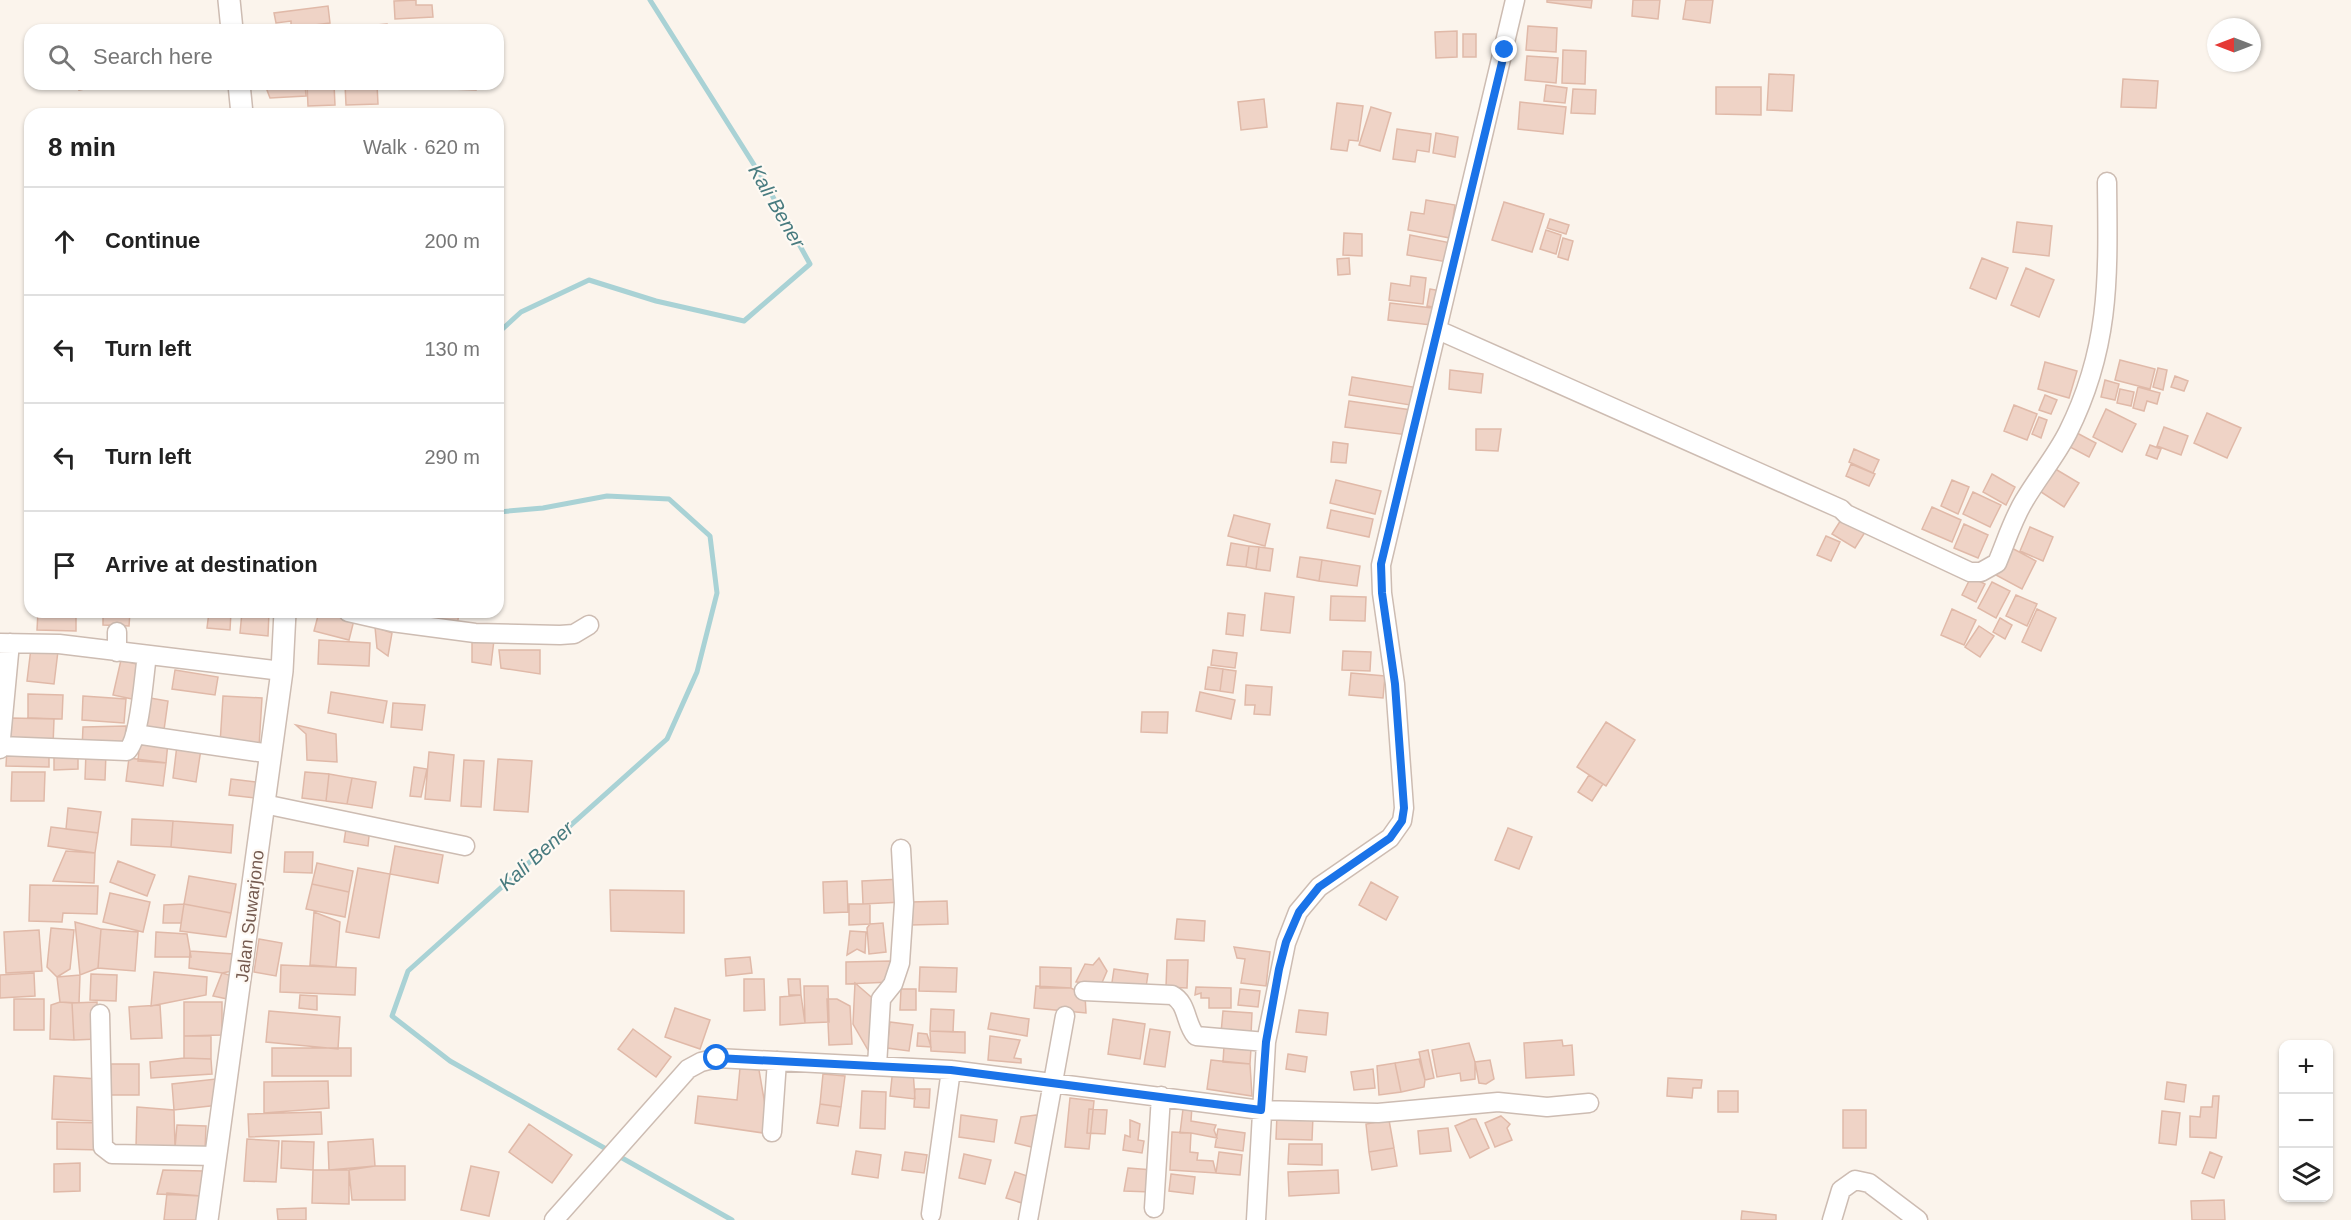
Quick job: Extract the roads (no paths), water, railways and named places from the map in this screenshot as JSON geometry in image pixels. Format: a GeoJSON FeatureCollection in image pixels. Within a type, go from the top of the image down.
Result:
{"type":"FeatureCollection","features":[{"type":"Feature","properties":{"kind":"street"},"geometry":{"type":"LineString","coordinates":[[229,0],[231,24]]}},
{"type":"Feature","properties":{"kind":"street"},"geometry":{"type":"LineString","coordinates":[[1256,1220],[1266,1042],[1286,942],[1299,912],[1319,887],[1390,838],[1402,821],[1404,808],[1395,684],[1382,593],[1381,564],[1515,0]]}},
{"type":"Feature","properties":{"kind":"street"},"geometry":{"type":"LineString","coordinates":[[239,90],[241,108]]}},
{"type":"Feature","properties":{"kind":"street"},"geometry":{"type":"LineString","coordinates":[[1438,330],[1830,504],[1970,572],[1981,572],[1997,563],[2011,524],[2068,432],[2091,378],[2104,326],[2108,273],[2107,182]]}},
{"type":"Feature","properties":{"kind":"street","name":"Jalan Suwarjono"},"geometry":{"type":"LineString","coordinates":[[207,1220],[282,671],[285,618]]}},
{"type":"Feature","properties":{"kind":"street"},"geometry":{"type":"LineString","coordinates":[[374,618],[475,633],[560,635],[574,634],[590,625]]}},
{"type":"Feature","properties":{"kind":"street"},"geometry":{"type":"LineString","coordinates":[[117,632],[117,652]]}},
{"type":"Feature","properties":{"kind":"street"},"geometry":{"type":"LineString","coordinates":[[147,655],[135,734],[132,747],[127,751],[0,748],[5,643],[59,645],[147,655],[282,671]]}},
{"type":"Feature","properties":{"kind":"street"},"geometry":{"type":"LineString","coordinates":[[135,734],[271,754]]}},
{"type":"Feature","properties":{"kind":"street"},"geometry":{"type":"LineString","coordinates":[[264,804],[465,846]]}},
{"type":"Feature","properties":{"kind":"street"},"geometry":{"type":"LineString","coordinates":[[877,1066],[881,999],[893,984],[900,963],[904,903],[901,849]]}},
{"type":"Feature","properties":{"kind":"street"},"geometry":{"type":"LineString","coordinates":[[1084,991],[1172,995],[1182,1002],[1191,1030],[1196,1036],[1266,1042]]}},
{"type":"Feature","properties":{"kind":"street"},"geometry":{"type":"LineString","coordinates":[[100,1014],[104,1148],[112,1154],[216,1156]]}},
{"type":"Feature","properties":{"kind":"street"},"geometry":{"type":"LineString","coordinates":[[1028,1220],[1065,1017]]}},
{"type":"Feature","properties":{"kind":"street"},"geometry":{"type":"LineString","coordinates":[[554,1220],[688,1069],[701,1062],[717,1058],[951,1070],[1261,1110],[1378,1113],[1498,1101],[1547,1107],[1589,1103]]}},
{"type":"Feature","properties":{"kind":"street"},"geometry":{"type":"LineString","coordinates":[[772,1132],[777,1061]]}},
{"type":"Feature","properties":{"kind":"street"},"geometry":{"type":"LineString","coordinates":[[931,1214],[951,1070]]}},
{"type":"Feature","properties":{"kind":"street"},"geometry":{"type":"LineString","coordinates":[[1154,1208],[1161,1096]]}},
{"type":"Feature","properties":{"kind":"street"},"geometry":{"type":"LineString","coordinates":[[1832,1220],[1841,1190],[1855,1180],[1869,1183],[1918,1220]]}},
{"type":"Feature","properties":{"kind":"waterway","name":"Kali Bener"},"geometry":{"type":"LineString","coordinates":[[504,328],[521,312],[589,280],[656,301],[744,321],[810,264],[763,179],[650,0]]}},
{"type":"Feature","properties":{"kind":"waterway","name":"Kali Bener"},"geometry":{"type":"LineString","coordinates":[[504,511],[543,508],[607,496],[669,499],[710,536],[717,593],[697,672],[667,739],[408,971],[392,1016],[450,1061],[732,1220]]}}]}
